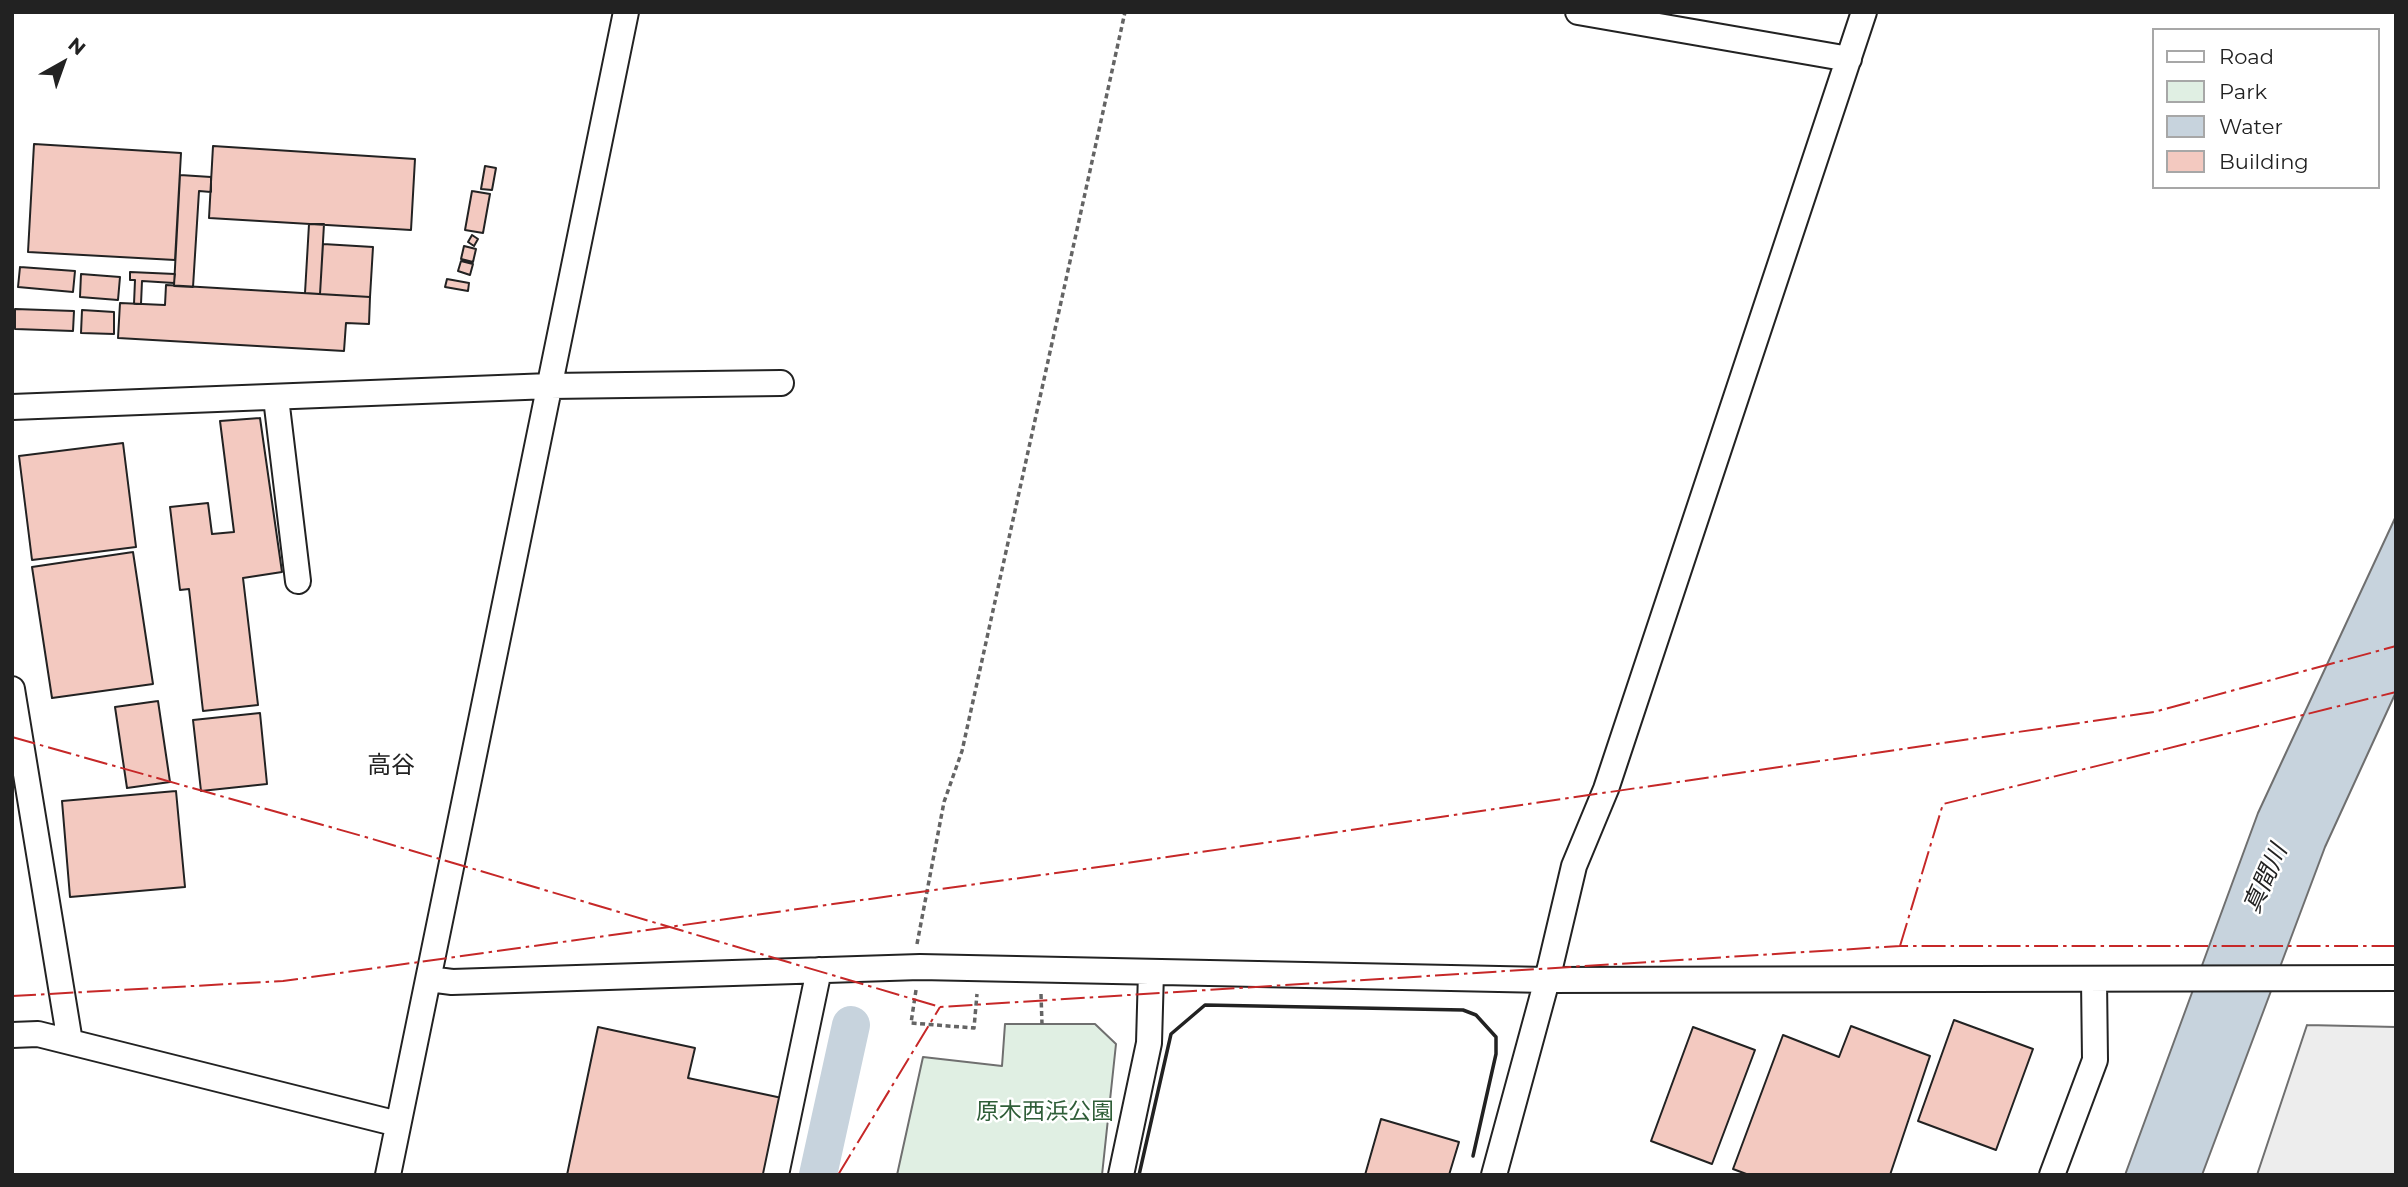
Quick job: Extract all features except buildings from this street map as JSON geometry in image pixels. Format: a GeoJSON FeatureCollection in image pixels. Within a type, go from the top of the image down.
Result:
{"type":"FeatureCollection","features":[{"type":"Feature","properties":{"kind":"street"},"geometry":{"type":"LineString","coordinates":[[387,1175],[626,12]]}},
{"type":"Feature","properties":{"kind":"street"},"geometry":{"type":"LineString","coordinates":[[1578,12],[1849,59]]}},
{"type":"Feature","properties":{"kind":"street"},"geometry":{"type":"LineString","coordinates":[[1494,1175],[1547,980],[1574,866],[1606,789],[1864,12]]}},
{"type":"Feature","properties":{"kind":"street"},"geometry":{"type":"LineString","coordinates":[[12,407],[550,386],[781,383]]}},
{"type":"Feature","properties":{"kind":"street"},"geometry":{"type":"LineString","coordinates":[[276,398],[298,581]]}},
{"type":"Feature","properties":{"kind":"street"},"geometry":{"type":"LineString","coordinates":[[12,689],[69,1042]]}},
{"type":"Feature","properties":{"kind":"street"},"geometry":{"type":"LineString","coordinates":[[429,979],[452,982],[916,967],[1547,980],[2396,978]]}},
{"type":"Feature","properties":{"kind":"street"},"geometry":{"type":"LineString","coordinates":[[776,1175],[819,970]]}},
{"type":"Feature","properties":{"kind":"street"},"geometry":{"type":"LineString","coordinates":[[1121,1175],[1149,1043],[1151,972]]}},
{"type":"Feature","properties":{"kind":"street"},"geometry":{"type":"LineString","coordinates":[[2052,1175],[2095,1060],[2094,980]]}},
{"type":"Feature","properties":{"kind":"street"},"geometry":{"type":"LineString","coordinates":[[12,1034],[38,1034],[398,1124]]}},
{"type":"Feature","properties":{"kind":"path"},"geometry":{"type":"LineString","coordinates":[[977,994],[974,1028],[911,1023],[916,967],[944,802],[962,751],[1125,12]]}},
{"type":"Feature","properties":{"kind":"path"},"geometry":{"type":"LineString","coordinates":[[1041,994],[1042,1024]]}},
{"type":"Feature","properties":{"kind":"green space","name":"原木西浜公園"},"geometry":{"type":"Polygon","coordinates":[[[1005,1024],[1095,1024],[1116,1044],[1102,1175],[897,1175],[923,1057],[1002,1066],[1005,1024]]]}},
{"type":"Feature","properties":{"kind":"shaded area"},"geometry":{"type":"Polygon","coordinates":[[[2307,1025],[2396,1027],[2396,1175],[2257,1175],[2307,1025]]]}},
{"type":"Feature","properties":{"kind":"water","name":"真間川"},"geometry":{"type":"Polygon","coordinates":[[[2396,516],[2396,692],[2325,847],[2202,1175],[2125,1175],[2258,813],[2396,516]]]}},
{"type":"Feature","properties":{"kind":"waterway"},"geometry":{"type":"LineString","coordinates":[[818,1175],[851,1025]]}},
{"type":"Feature","properties":{"kind":"wall"},"geometry":{"type":"LineString","coordinates":[[1139,1175],[1171,1034],[1205,1005],[1463,1010],[1476,1015],[1496,1037],[1496,1054],[1473,1156]]}},
{"type":"Feature","properties":{"kind":"power"},"geometry":{"type":"LineString","coordinates":[[12,996],[283,981],[1120,864],[2154,712],[2396,646]]}},
{"type":"Feature","properties":{"kind":"power"},"geometry":{"type":"LineString","coordinates":[[1900,946],[1943,804],[2396,692]]}},
{"type":"Feature","properties":{"kind":"power"},"geometry":{"type":"LineString","coordinates":[[12,737],[369,838],[940,1007],[1900,946],[2396,946]]}},
{"type":"Feature","properties":{"kind":"power"},"geometry":{"type":"LineString","coordinates":[[838,1175],[940,1007]]}},
{"type":"Feature","properties":{"kind":"district","name":"高谷"},"geometry":{"type":"Point","coordinates":[391,766]}}]}
